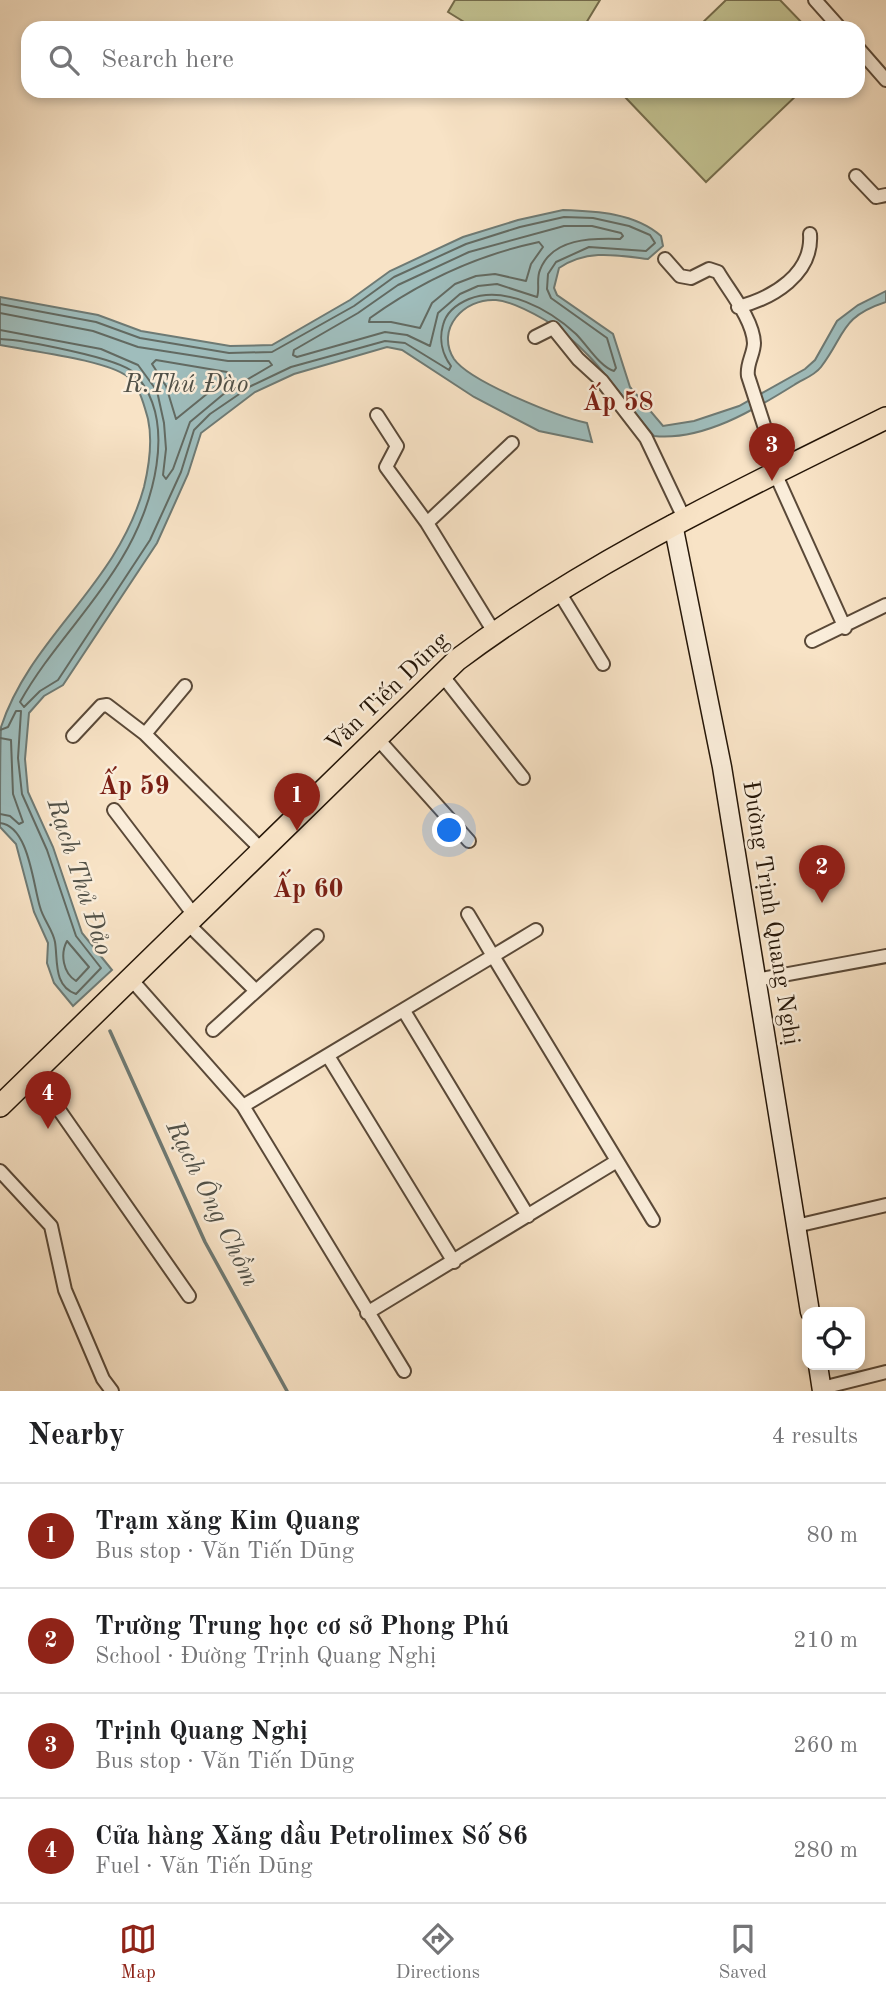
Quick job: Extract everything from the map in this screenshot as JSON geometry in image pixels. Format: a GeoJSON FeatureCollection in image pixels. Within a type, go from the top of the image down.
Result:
{"type":"FeatureCollection","features":[{"type":"Feature","properties":{"kind":"highway","name":"Văn Tiến Dũng"},"geometry":{"type":"LineString","coordinates":[[0,1105],[442,675],[494,632],[678,521],[886,418]]}},
{"type":"Feature","properties":{"kind":"main road","name":"Đường Trịnh Quang Nghị"},"geometry":{"type":"LineString","coordinates":[[678,521],[722,767],[809,1307]]}},
{"type":"Feature","properties":{"kind":"main road"},"geometry":{"type":"LineString","coordinates":[[819,1370],[822,1390]]}},
{"type":"Feature","properties":{"kind":"street"},"geometry":{"type":"LineString","coordinates":[[816,0],[834,21]]}},
{"type":"Feature","properties":{"kind":"street"},"geometry":{"type":"LineString","coordinates":[[865,56],[886,80]]}},
{"type":"Feature","properties":{"kind":"street"},"geometry":{"type":"LineString","coordinates":[[856,176],[876,197],[886,195]]}},
{"type":"Feature","properties":{"kind":"street"},"geometry":{"type":"LineString","coordinates":[[738,307],[775,292],[794,276],[810,255],[810,234]]}},
{"type":"Feature","properties":{"kind":"street"},"geometry":{"type":"LineString","coordinates":[[666,259],[680,275],[691,278],[709,270],[718,272],[738,307],[754,344],[747,368],[748,376],[772,450],[775,473],[845,628]]}},
{"type":"Feature","properties":{"kind":"street"},"geometry":{"type":"LineString","coordinates":[[535,337],[553,328],[578,359],[602,381],[646,438],[678,521]]}},
{"type":"Feature","properties":{"kind":"street"},"geometry":{"type":"LineString","coordinates":[[377,415],[397,446],[386,467],[427,523],[494,632]]}},
{"type":"Feature","properties":{"kind":"street"},"geometry":{"type":"LineString","coordinates":[[427,523],[513,443]]}},
{"type":"Feature","properties":{"kind":"street"},"geometry":{"type":"LineString","coordinates":[[559,592],[603,664]]}},
{"type":"Feature","properties":{"kind":"street"},"geometry":{"type":"LineString","coordinates":[[812,641],[845,628],[886,605]]}},
{"type":"Feature","properties":{"kind":"street"},"geometry":{"type":"LineString","coordinates":[[442,675],[523,778]]}},
{"type":"Feature","properties":{"kind":"street"},"geometry":{"type":"LineString","coordinates":[[145,734],[185,686]]}},
{"type":"Feature","properties":{"kind":"street"},"geometry":{"type":"LineString","coordinates":[[73,736],[101,706],[107,705],[145,734],[262,851]]}},
{"type":"Feature","properties":{"kind":"street"},"geometry":{"type":"LineString","coordinates":[[377,738],[469,841]]}},
{"type":"Feature","properties":{"kind":"street"},"geometry":{"type":"LineString","coordinates":[[114,810],[190,919],[256,992]]}},
{"type":"Feature","properties":{"kind":"street"},"geometry":{"type":"LineString","coordinates":[[468,914],[653,1220]]}},
{"type":"Feature","properties":{"kind":"street"},"geometry":{"type":"LineString","coordinates":[[243,1106],[536,930]]}},
{"type":"Feature","properties":{"kind":"street"},"geometry":{"type":"LineString","coordinates":[[213,1030],[317,936]]}},
{"type":"Feature","properties":{"kind":"street"},"geometry":{"type":"LineString","coordinates":[[756,980],[886,956]]}},
{"type":"Feature","properties":{"kind":"street"},"geometry":{"type":"LineString","coordinates":[[130,978],[243,1106],[404,1371]]}},
{"type":"Feature","properties":{"kind":"street"},"geometry":{"type":"LineString","coordinates":[[404,1011],[528,1216]]}},
{"type":"Feature","properties":{"kind":"street"},"geometry":{"type":"LineString","coordinates":[[328,1056],[454,1262]]}},
{"type":"Feature","properties":{"kind":"street"},"geometry":{"type":"LineString","coordinates":[[34,1074],[189,1296]]}},
{"type":"Feature","properties":{"kind":"street"},"geometry":{"type":"LineString","coordinates":[[367,1312],[454,1262],[617,1161]]}},
{"type":"Feature","properties":{"kind":"street"},"geometry":{"type":"LineString","coordinates":[[0,1171],[51,1226],[65,1290],[103,1379],[112,1391]]}},
{"type":"Feature","properties":{"kind":"street"},"geometry":{"type":"LineString","coordinates":[[796,1226],[886,1205]]}},
{"type":"Feature","properties":{"kind":"street"},"geometry":{"type":"LineString","coordinates":[[822,1390],[886,1373]]}},
{"type":"Feature","properties":{"kind":"green space"},"geometry":{"type":"Polygon","coordinates":[[[455,0],[600,0],[587,21],[463,21],[448,12],[455,0]]]}},
{"type":"Feature","properties":{"kind":"green space"},"geometry":{"type":"Polygon","coordinates":[[[726,0],[780,0],[800,21],[704,21],[726,0]]]}},
{"type":"Feature","properties":{"kind":"green space"},"geometry":{"type":"Polygon","coordinates":[[[626,98],[794,98],[706,182],[626,98]]]}},
{"type":"Feature","properties":{"kind":"water","name":"R.Thú Đào"},"geometry":{"type":"Polygon","coordinates":[[[563,210],[627,218],[651,228],[661,236],[663,246],[648,259],[602,255],[570,262],[559,268],[554,288],[557,295],[613,334],[630,387],[663,426],[694,421],[739,406],[805,369],[815,360],[837,321],[858,305],[886,291],[886,302],[852,320],[821,367],[812,375],[727,422],[691,434],[654,436],[604,373],[576,343],[534,314],[496,300],[473,304],[456,318],[448,337],[454,359],[463,368],[496,388],[557,414],[587,423],[592,442],[539,431],[474,397],[402,350],[387,347],[294,374],[255,392],[201,433],[188,474],[157,543],[63,685],[44,696],[29,713],[25,759],[28,792],[53,847],[82,933],[112,970],[73,1006],[54,983],[47,963],[48,943],[34,912],[16,844],[0,827],[1,727],[32,665],[95,582],[131,522],[144,487],[150,445],[149,428],[139,391],[128,377],[118,371],[86,361],[0,345],[0,297],[98,315],[141,331],[230,346],[272,345],[350,300],[390,271],[463,237],[563,210]]]}},
{"type":"Feature","properties":{"kind":"waterway","name":"Rạch Ông Chồm"},"geometry":{"type":"LineString","coordinates":[[110,1031],[205,1242],[287,1391]]}},
{"type":"Feature","properties":{"kind":"place","name":"Trịnh Quang Nghị"},"geometry":{"type":"Point","coordinates":[772,481]}},
{"type":"Feature","properties":{"kind":"place","name":"Trạm xăng Kim Quang"},"geometry":{"type":"Point","coordinates":[297,831]}},
{"type":"Feature","properties":{"kind":"place","name":"Trường Trung học cơ sở Phong Phú"},"geometry":{"type":"Point","coordinates":[822,903]}},
{"type":"Feature","properties":{"kind":"place","name":"Cửa hàng Xăng dầu Petrolimex Số 86"},"geometry":{"type":"Point","coordinates":[48,1129]}},
{"type":"Feature","properties":{"kind":"district","name":"Ấp 58"},"geometry":{"type":"Point","coordinates":[618,403]}},
{"type":"Feature","properties":{"kind":"district","name":"Ấp 59"},"geometry":{"type":"Point","coordinates":[134,787]}},
{"type":"Feature","properties":{"kind":"district","name":"Ấp 60"},"geometry":{"type":"Point","coordinates":[308,890]}},
{"type":"Feature","properties":{"kind":"water label","name":"Rạch Thủ Đảo"},"geometry":{"type":"Point","coordinates":[79,877]}}]}
